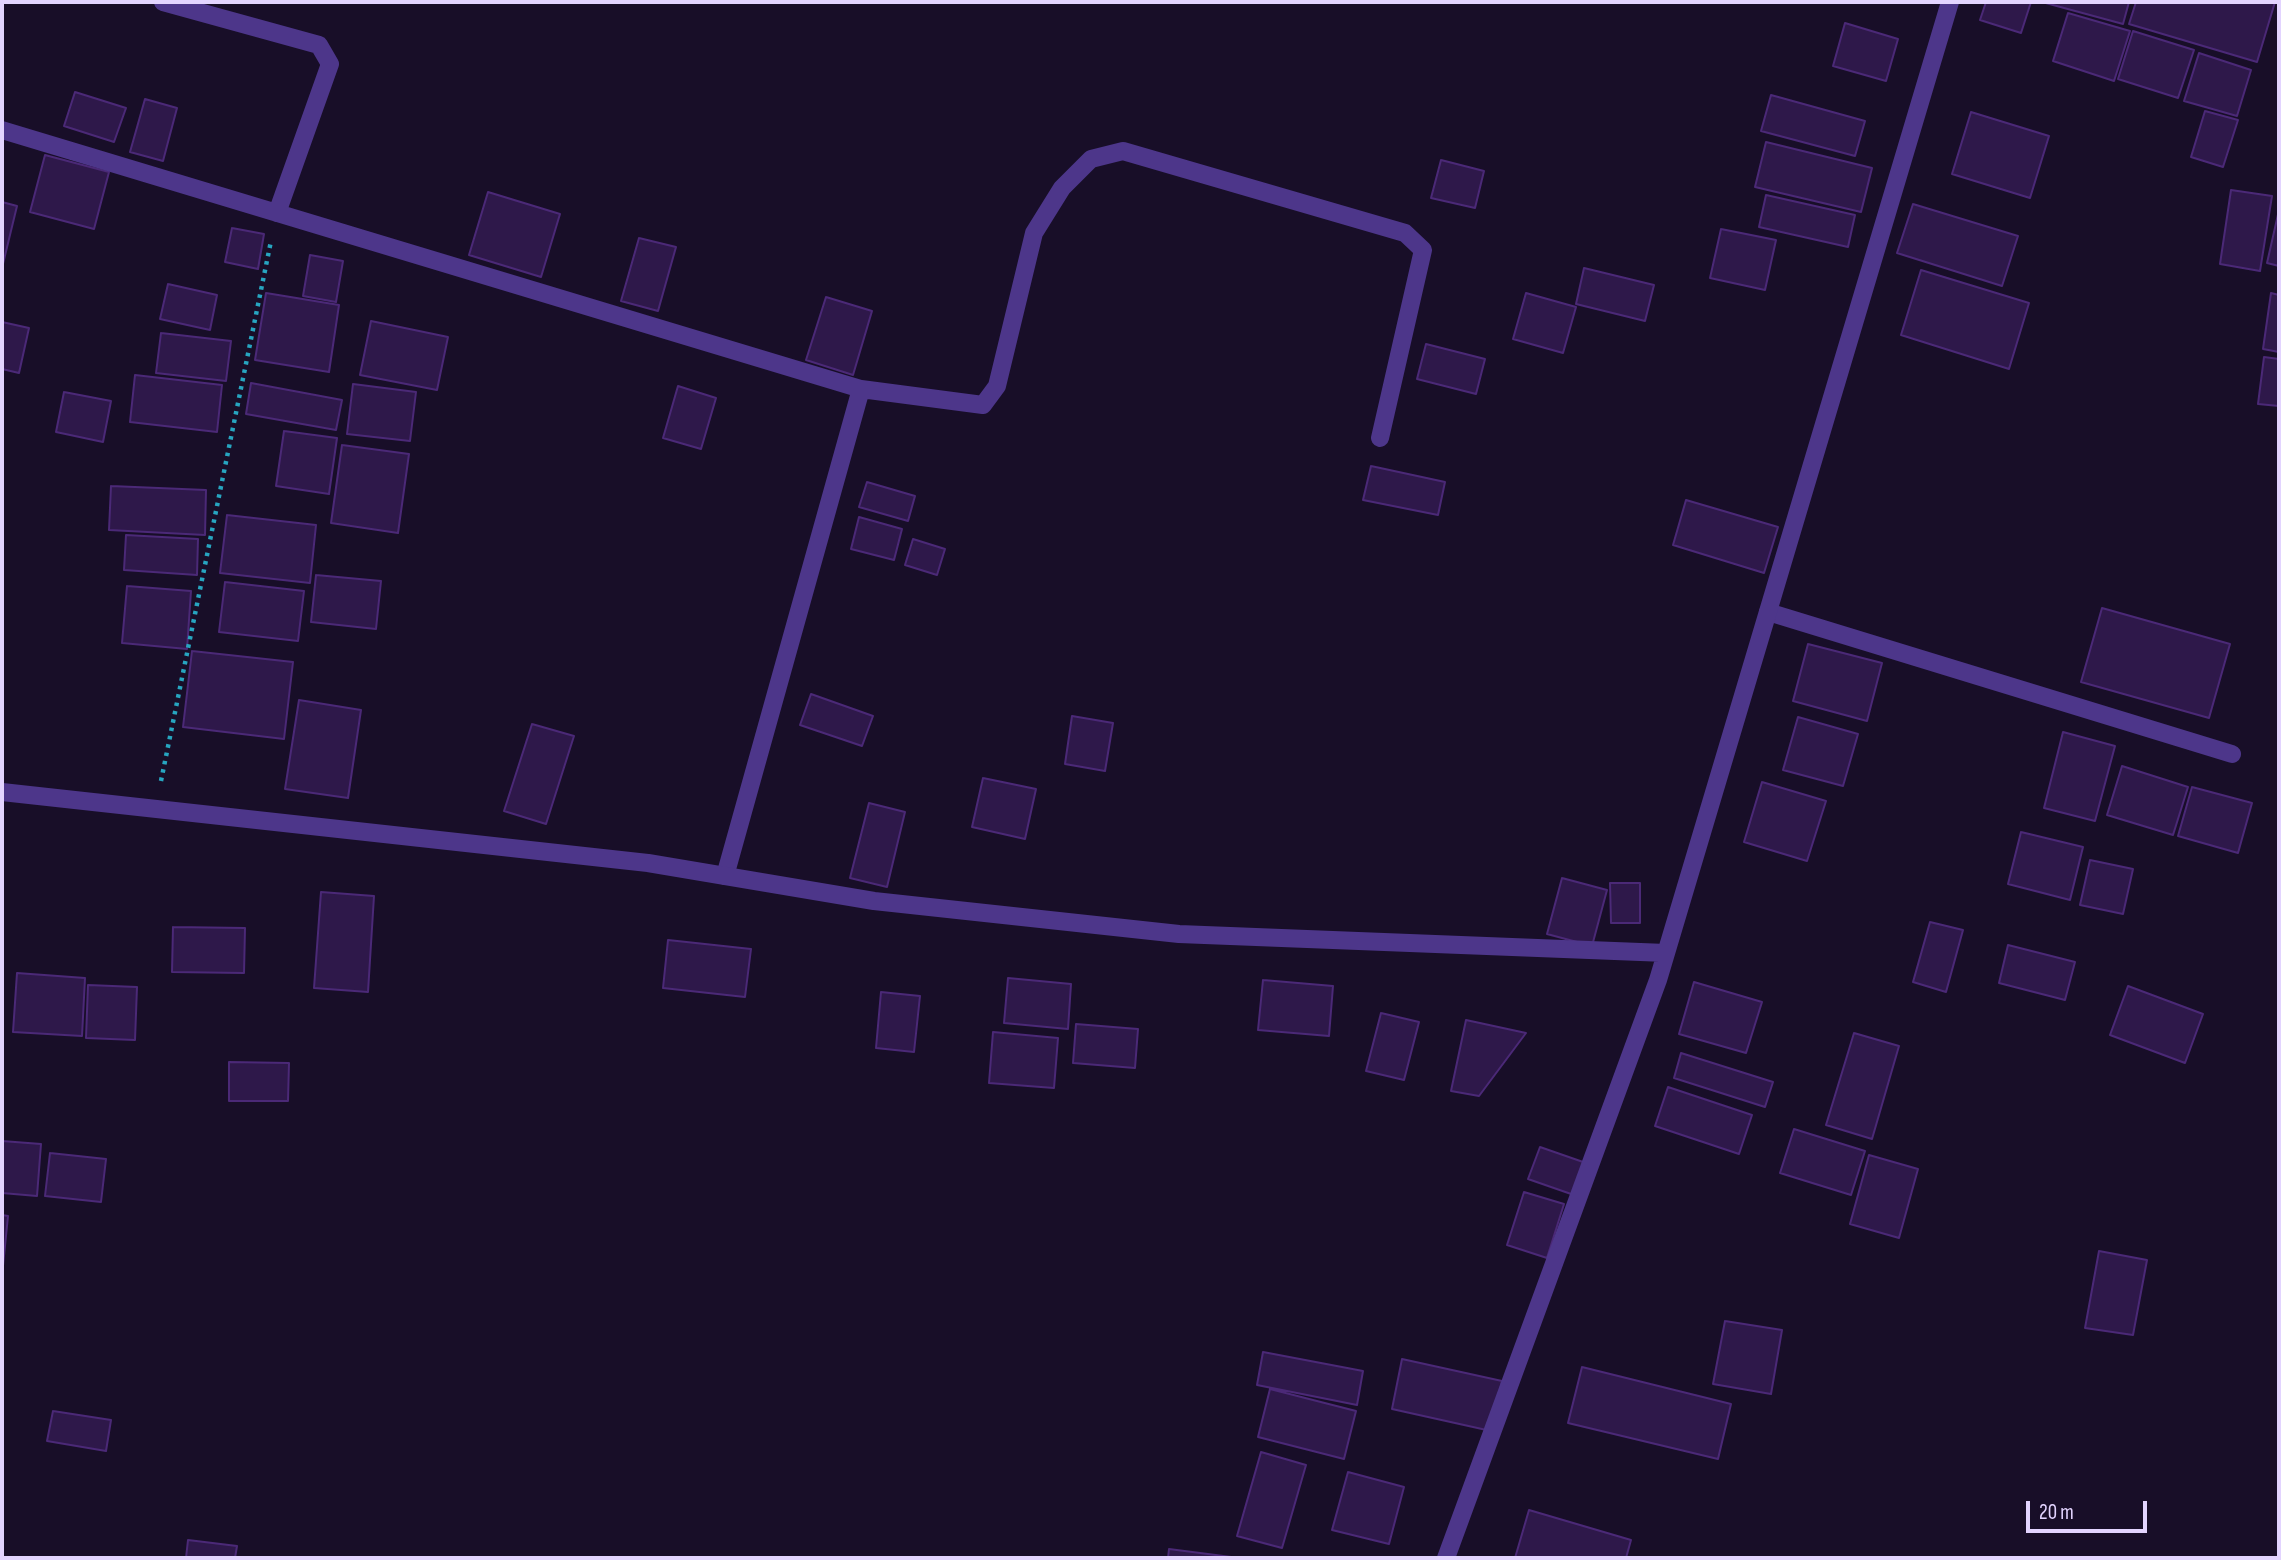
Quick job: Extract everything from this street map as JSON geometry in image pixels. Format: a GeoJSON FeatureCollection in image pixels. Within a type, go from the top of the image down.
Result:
{"type":"FeatureCollection","features":[{"type":"Feature","properties":{"kind":"street"},"geometry":{"type":"LineString","coordinates":[[163,2],[319,45],[330,64],[277,213]]}},
{"type":"Feature","properties":{"kind":"street"},"geometry":{"type":"LineString","coordinates":[[1446,1558],[1667,953],[1950,2]]}},
{"type":"Feature","properties":{"kind":"street"},"geometry":{"type":"LineString","coordinates":[[2,130],[861,389],[983,405],[997,386],[1034,233],[1062,188],[1091,159],[1123,151],[1405,233],[1423,250],[1380,438]]}},
{"type":"Feature","properties":{"kind":"street"},"geometry":{"type":"LineString","coordinates":[[725,876],[861,389]]}},
{"type":"Feature","properties":{"kind":"street"},"geometry":{"type":"LineString","coordinates":[[1768,612],[2232,754]]}},
{"type":"Feature","properties":{"kind":"street"},"geometry":{"type":"LineString","coordinates":[[2,792],[648,863],[874,901],[1179,934],[1667,953]]}},
{"type":"Feature","properties":{"kind":"path"},"geometry":{"type":"LineString","coordinates":[[155,809],[200,602],[277,213]]}},
{"type":"Feature","properties":{"kind":"building"},"geometry":{"type":"Polygon","coordinates":[[[1986,2],[2031,2],[2021,33],[1980,20],[1986,2]]]}},
{"type":"Feature","properties":{"kind":"building"},"geometry":{"type":"Polygon","coordinates":[[[2042,2],[2129,2],[2123,24],[2042,2]]]}},
{"type":"Feature","properties":{"kind":"building"},"geometry":{"type":"Polygon","coordinates":[[[2136,2],[2275,2],[2257,62],[2129,24],[2136,2]]]}},
{"type":"Feature","properties":{"kind":"building"},"geometry":{"type":"Polygon","coordinates":[[[2068,13],[2130,31],[2114,81],[2053,61],[2068,13]]]}},
{"type":"Feature","properties":{"kind":"building"},"geometry":{"type":"Polygon","coordinates":[[[1845,23],[1898,39],[1886,81],[1833,66],[1845,23]]]}},
{"type":"Feature","properties":{"kind":"building"},"geometry":{"type":"Polygon","coordinates":[[[2133,31],[2194,50],[2178,98],[2118,79],[2133,31]]]}},
{"type":"Feature","properties":{"kind":"building"},"geometry":{"type":"Polygon","coordinates":[[[2199,53],[2251,70],[2237,116],[2184,101],[2199,53]]]}},
{"type":"Feature","properties":{"kind":"building"},"geometry":{"type":"Polygon","coordinates":[[[75,92],[126,108],[114,142],[64,126],[75,92]]]}},
{"type":"Feature","properties":{"kind":"building"},"geometry":{"type":"Polygon","coordinates":[[[1771,95],[1865,121],[1855,156],[1761,131],[1771,95]]]}},
{"type":"Feature","properties":{"kind":"building"},"geometry":{"type":"Polygon","coordinates":[[[145,99],[177,108],[163,161],[130,152],[145,99]]]}},
{"type":"Feature","properties":{"kind":"building"},"geometry":{"type":"Polygon","coordinates":[[[2205,111],[2238,120],[2223,167],[2191,157],[2205,111]]]}},
{"type":"Feature","properties":{"kind":"building"},"geometry":{"type":"Polygon","coordinates":[[[1971,112],[2049,136],[2030,198],[1952,174],[1971,112]]]}},
{"type":"Feature","properties":{"kind":"building"},"geometry":{"type":"Polygon","coordinates":[[[1766,142],[1872,168],[1861,212],[1755,187],[1766,142]]]}},
{"type":"Feature","properties":{"kind":"building"},"geometry":{"type":"Polygon","coordinates":[[[45,155],[109,172],[94,229],[30,212],[45,155]]]}},
{"type":"Feature","properties":{"kind":"building"},"geometry":{"type":"Polygon","coordinates":[[[1441,160],[1484,171],[1475,208],[1431,198],[1441,160]]]}},
{"type":"Feature","properties":{"kind":"building"},"geometry":{"type":"Polygon","coordinates":[[[2231,190],[2272,196],[2260,271],[2220,264],[2231,190]]]}},
{"type":"Feature","properties":{"kind":"building"},"geometry":{"type":"Polygon","coordinates":[[[488,192],[560,214],[541,277],[469,255],[488,192]]]}},
{"type":"Feature","properties":{"kind":"building"},"geometry":{"type":"Polygon","coordinates":[[[1766,195],[1855,215],[1848,247],[1759,227],[1766,195]]]}},
{"type":"Feature","properties":{"kind":"building"},"geometry":{"type":"Polygon","coordinates":[[[2,202],[17,206],[2,268],[2,202]]]}},
{"type":"Feature","properties":{"kind":"building"},"geometry":{"type":"Polygon","coordinates":[[[1913,204],[2018,236],[2002,286],[1897,253],[1913,204]]]}},
{"type":"Feature","properties":{"kind":"building"},"geometry":{"type":"Polygon","coordinates":[[[2279,210],[2279,266],[2267,263],[2279,210]]]}},
{"type":"Feature","properties":{"kind":"building"},"geometry":{"type":"Polygon","coordinates":[[[232,228],[264,234],[258,269],[225,262],[232,228]]]}},
{"type":"Feature","properties":{"kind":"building"},"geometry":{"type":"Polygon","coordinates":[[[1721,229],[1776,240],[1765,290],[1710,278],[1721,229]]]}},
{"type":"Feature","properties":{"kind":"building"},"geometry":{"type":"Polygon","coordinates":[[[639,238],[676,247],[658,311],[621,301],[639,238]]]}},
{"type":"Feature","properties":{"kind":"building"},"geometry":{"type":"Polygon","coordinates":[[[310,255],[343,261],[336,302],[303,296],[310,255]]]}},
{"type":"Feature","properties":{"kind":"building"},"geometry":{"type":"Polygon","coordinates":[[[1584,268],[1654,285],[1645,321],[1576,304],[1584,268]]]}},
{"type":"Feature","properties":{"kind":"building"},"geometry":{"type":"Polygon","coordinates":[[[1921,270],[2029,303],[2009,369],[1901,335],[1921,270]]]}},
{"type":"Feature","properties":{"kind":"building"},"geometry":{"type":"Polygon","coordinates":[[[168,284],[217,295],[210,330],[160,319],[168,284]]]}},
{"type":"Feature","properties":{"kind":"building"},"geometry":{"type":"Polygon","coordinates":[[[266,293],[339,305],[329,372],[255,360],[266,293]]]}},
{"type":"Feature","properties":{"kind":"building"},"geometry":{"type":"Polygon","coordinates":[[[1526,293],[1576,307],[1563,353],[1513,339],[1526,293]]]}},
{"type":"Feature","properties":{"kind":"building"},"geometry":{"type":"Polygon","coordinates":[[[2271,293],[2279,295],[2279,352],[2263,349],[2271,293]]]}},
{"type":"Feature","properties":{"kind":"building"},"geometry":{"type":"Polygon","coordinates":[[[826,297],[872,311],[853,375],[806,360],[826,297]]]}},
{"type":"Feature","properties":{"kind":"building"},"geometry":{"type":"Polygon","coordinates":[[[371,321],[448,337],[437,390],[360,375],[371,321]]]}},
{"type":"Feature","properties":{"kind":"building"},"geometry":{"type":"Polygon","coordinates":[[[2,322],[29,328],[19,373],[2,369],[2,322]]]}},
{"type":"Feature","properties":{"kind":"building"},"geometry":{"type":"Polygon","coordinates":[[[161,333],[231,341],[226,381],[156,373],[161,333]]]}},
{"type":"Feature","properties":{"kind":"building"},"geometry":{"type":"Polygon","coordinates":[[[1426,344],[1485,359],[1476,394],[1417,379],[1426,344]]]}},
{"type":"Feature","properties":{"kind":"building"},"geometry":{"type":"Polygon","coordinates":[[[2264,357],[2279,359],[2279,406],[2258,404],[2264,357]]]}},
{"type":"Feature","properties":{"kind":"building"},"geometry":{"type":"Polygon","coordinates":[[[135,375],[222,385],[217,432],[130,422],[135,375]]]}},
{"type":"Feature","properties":{"kind":"building"},"geometry":{"type":"Polygon","coordinates":[[[251,383],[342,400],[336,430],[246,414],[251,383]]]}},
{"type":"Feature","properties":{"kind":"building"},"geometry":{"type":"Polygon","coordinates":[[[353,384],[416,392],[410,441],[347,434],[353,384]]]}},
{"type":"Feature","properties":{"kind":"building"},"geometry":{"type":"Polygon","coordinates":[[[678,386],[716,398],[701,449],[663,438],[678,386]]]}},
{"type":"Feature","properties":{"kind":"building"},"geometry":{"type":"Polygon","coordinates":[[[64,392],[111,401],[103,442],[56,432],[64,392]]]}},
{"type":"Feature","properties":{"kind":"building"},"geometry":{"type":"Polygon","coordinates":[[[284,431],[337,438],[329,494],[276,486],[284,431]]]}},
{"type":"Feature","properties":{"kind":"building"},"geometry":{"type":"Polygon","coordinates":[[[342,445],[409,454],[398,533],[331,523],[342,445]]]}},
{"type":"Feature","properties":{"kind":"building"},"geometry":{"type":"Polygon","coordinates":[[[1371,466],[1445,482],[1438,515],[1363,500],[1371,466]]]}},
{"type":"Feature","properties":{"kind":"building"},"geometry":{"type":"Polygon","coordinates":[[[867,482],[915,496],[908,521],[859,507],[867,482]]]}},
{"type":"Feature","properties":{"kind":"building"},"geometry":{"type":"Polygon","coordinates":[[[111,486],[206,490],[205,535],[109,530],[111,486]]]}},
{"type":"Feature","properties":{"kind":"building"},"geometry":{"type":"Polygon","coordinates":[[[1686,500],[1778,527],[1764,573],[1673,545],[1686,500]]]}},
{"type":"Feature","properties":{"kind":"building"},"geometry":{"type":"Polygon","coordinates":[[[227,515],[316,525],[310,583],[220,573],[227,515]]]}},
{"type":"Feature","properties":{"kind":"building"},"geometry":{"type":"Polygon","coordinates":[[[859,517],[902,529],[894,560],[851,549],[859,517]]]}},
{"type":"Feature","properties":{"kind":"building"},"geometry":{"type":"Polygon","coordinates":[[[126,535],[198,539],[197,575],[124,570],[126,535]]]}},
{"type":"Feature","properties":{"kind":"building"},"geometry":{"type":"Polygon","coordinates":[[[913,539],[945,549],[937,575],[905,565],[913,539]]]}},
{"type":"Feature","properties":{"kind":"building"},"geometry":{"type":"Polygon","coordinates":[[[316,575],[381,581],[376,629],[311,622],[316,575]]]}},
{"type":"Feature","properties":{"kind":"building"},"geometry":{"type":"Polygon","coordinates":[[[225,582],[304,591],[298,641],[219,632],[225,582]]]}},
{"type":"Feature","properties":{"kind":"building"},"geometry":{"type":"Polygon","coordinates":[[[127,586],[191,591],[187,649],[122,643],[127,586]]]}},
{"type":"Feature","properties":{"kind":"building"},"geometry":{"type":"Polygon","coordinates":[[[2102,608],[2230,644],[2209,718],[2081,682],[2102,608]]]}},
{"type":"Feature","properties":{"kind":"building"},"geometry":{"type":"Polygon","coordinates":[[[1808,644],[1882,663],[1867,721],[1793,701],[1808,644]]]}},
{"type":"Feature","properties":{"kind":"building"},"geometry":{"type":"Polygon","coordinates":[[[192,651],[293,662],[284,739],[183,727],[192,651]]]}},
{"type":"Feature","properties":{"kind":"building"},"geometry":{"type":"Polygon","coordinates":[[[811,694],[873,716],[862,746],[800,725],[811,694]]]}},
{"type":"Feature","properties":{"kind":"building"},"geometry":{"type":"Polygon","coordinates":[[[299,700],[361,710],[348,798],[285,789],[299,700]]]}},
{"type":"Feature","properties":{"kind":"building"},"geometry":{"type":"Polygon","coordinates":[[[1072,716],[1113,723],[1105,771],[1065,764],[1072,716]]]}},
{"type":"Feature","properties":{"kind":"building"},"geometry":{"type":"Polygon","coordinates":[[[1798,717],[1858,734],[1843,786],[1783,770],[1798,717]]]}},
{"type":"Feature","properties":{"kind":"building"},"geometry":{"type":"Polygon","coordinates":[[[532,724],[574,736],[546,824],[504,811],[532,724]]]}},
{"type":"Feature","properties":{"kind":"building"},"geometry":{"type":"Polygon","coordinates":[[[2063,732],[2115,746],[2095,821],[2044,808],[2063,732]]]}},
{"type":"Feature","properties":{"kind":"building"},"geometry":{"type":"Polygon","coordinates":[[[2122,766],[2188,787],[2173,835],[2107,815],[2122,766]]]}},
{"type":"Feature","properties":{"kind":"building"},"geometry":{"type":"Polygon","coordinates":[[[983,778],[1036,789],[1025,839],[972,827],[983,778]]]}},
{"type":"Feature","properties":{"kind":"building"},"geometry":{"type":"Polygon","coordinates":[[[1762,782],[1826,801],[1807,861],[1744,842],[1762,782]]]}},
{"type":"Feature","properties":{"kind":"building"},"geometry":{"type":"Polygon","coordinates":[[[2192,787],[2252,803],[2238,853],[2178,836],[2192,787]]]}},
{"type":"Feature","properties":{"kind":"building"},"geometry":{"type":"Polygon","coordinates":[[[869,803],[905,812],[887,887],[850,878],[869,803]]]}},
{"type":"Feature","properties":{"kind":"building"},"geometry":{"type":"Polygon","coordinates":[[[2021,832],[2083,847],[2070,900],[2008,884],[2021,832]]]}},
{"type":"Feature","properties":{"kind":"building"},"geometry":{"type":"Polygon","coordinates":[[[2090,860],[2133,869],[2123,914],[2080,905],[2090,860]]]}},
{"type":"Feature","properties":{"kind":"building"},"geometry":{"type":"Polygon","coordinates":[[[1562,878],[1607,890],[1592,946],[1547,934],[1562,878]]]}},
{"type":"Feature","properties":{"kind":"building"},"geometry":{"type":"Polygon","coordinates":[[[1610,883],[1640,883],[1640,923],[1611,923],[1610,883]]]}},
{"type":"Feature","properties":{"kind":"building"},"geometry":{"type":"Polygon","coordinates":[[[321,892],[374,896],[368,992],[314,988],[321,892]]]}},
{"type":"Feature","properties":{"kind":"building"},"geometry":{"type":"Polygon","coordinates":[[[1930,922],[1963,930],[1946,992],[1913,982],[1930,922]]]}},
{"type":"Feature","properties":{"kind":"building"},"geometry":{"type":"Polygon","coordinates":[[[173,927],[245,928],[244,973],[172,972],[173,927]]]}},
{"type":"Feature","properties":{"kind":"building"},"geometry":{"type":"Polygon","coordinates":[[[668,940],[751,949],[745,997],[663,988],[668,940]]]}},
{"type":"Feature","properties":{"kind":"building"},"geometry":{"type":"Polygon","coordinates":[[[2008,945],[2075,962],[2065,1000],[1999,983],[2008,945]]]}},
{"type":"Feature","properties":{"kind":"building"},"geometry":{"type":"Polygon","coordinates":[[[17,973],[85,978],[82,1036],[13,1032],[17,973]]]}},
{"type":"Feature","properties":{"kind":"building"},"geometry":{"type":"Polygon","coordinates":[[[1008,978],[1071,984],[1068,1029],[1004,1023],[1008,978]]]}},
{"type":"Feature","properties":{"kind":"building"},"geometry":{"type":"Polygon","coordinates":[[[1263,980],[1333,986],[1329,1036],[1258,1030],[1263,980]]]}},
{"type":"Feature","properties":{"kind":"building"},"geometry":{"type":"Polygon","coordinates":[[[1694,982],[1762,1002],[1746,1053],[1679,1034],[1694,982]]]}},
{"type":"Feature","properties":{"kind":"building"},"geometry":{"type":"Polygon","coordinates":[[[88,985],[137,987],[135,1040],[86,1038],[88,985]]]}},
{"type":"Feature","properties":{"kind":"building"},"geometry":{"type":"Polygon","coordinates":[[[2128,986],[2203,1014],[2185,1063],[2110,1035],[2128,986]]]}},
{"type":"Feature","properties":{"kind":"building"},"geometry":{"type":"Polygon","coordinates":[[[881,992],[920,996],[914,1052],[876,1048],[881,992]]]}},
{"type":"Feature","properties":{"kind":"building"},"geometry":{"type":"Polygon","coordinates":[[[1381,1013],[1419,1022],[1404,1080],[1366,1071],[1381,1013]]]}},
{"type":"Feature","properties":{"kind":"building"},"geometry":{"type":"Polygon","coordinates":[[[1466,1020],[1526,1033],[1479,1096],[1451,1091],[1466,1020]]]}},
{"type":"Feature","properties":{"kind":"building"},"geometry":{"type":"Polygon","coordinates":[[[1076,1024],[1138,1029],[1135,1068],[1073,1063],[1076,1024]]]}},
{"type":"Feature","properties":{"kind":"building"},"geometry":{"type":"Polygon","coordinates":[[[993,1032],[1058,1038],[1054,1088],[989,1083],[993,1032]]]}},
{"type":"Feature","properties":{"kind":"building"},"geometry":{"type":"Polygon","coordinates":[[[1854,1033],[1899,1046],[1872,1139],[1826,1125],[1854,1033]]]}},
{"type":"Feature","properties":{"kind":"building"},"geometry":{"type":"Polygon","coordinates":[[[1681,1053],[1773,1082],[1765,1107],[1674,1078],[1681,1053]]]}},
{"type":"Feature","properties":{"kind":"building"},"geometry":{"type":"Polygon","coordinates":[[[229,1062],[289,1063],[288,1101],[229,1101],[229,1062]]]}},
{"type":"Feature","properties":{"kind":"building"},"geometry":{"type":"Polygon","coordinates":[[[1668,1087],[1752,1115],[1739,1154],[1655,1126],[1668,1087]]]}},
{"type":"Feature","properties":{"kind":"building"},"geometry":{"type":"Polygon","coordinates":[[[1794,1129],[1865,1151],[1851,1195],[1780,1173],[1794,1129]]]}},
{"type":"Feature","properties":{"kind":"building"},"geometry":{"type":"Polygon","coordinates":[[[2,1141],[41,1144],[37,1196],[2,1193],[2,1141]]]}},
{"type":"Feature","properties":{"kind":"building"},"geometry":{"type":"Polygon","coordinates":[[[1540,1147],[1586,1163],[1574,1195],[1528,1179],[1540,1147]]]}},
{"type":"Feature","properties":{"kind":"building"},"geometry":{"type":"Polygon","coordinates":[[[50,1153],[106,1159],[101,1202],[45,1196],[50,1153]]]}},
{"type":"Feature","properties":{"kind":"building"},"geometry":{"type":"Polygon","coordinates":[[[1869,1155],[1918,1169],[1899,1238],[1850,1224],[1869,1155]]]}},
{"type":"Feature","properties":{"kind":"building"},"geometry":{"type":"Polygon","coordinates":[[[1524,1192],[1564,1204],[1547,1258],[1507,1245],[1524,1192]]]}},
{"type":"Feature","properties":{"kind":"building"},"geometry":{"type":"Polygon","coordinates":[[[2,1215],[8,1216],[3,1266],[2,1266],[2,1215]]]}},
{"type":"Feature","properties":{"kind":"building"},"geometry":{"type":"Polygon","coordinates":[[[2099,1251],[2147,1260],[2133,1335],[2085,1328],[2099,1251]]]}},
{"type":"Feature","properties":{"kind":"building"},"geometry":{"type":"Polygon","coordinates":[[[1725,1321],[1782,1330],[1771,1394],[1713,1384],[1725,1321]]]}},
{"type":"Feature","properties":{"kind":"building"},"geometry":{"type":"Polygon","coordinates":[[[1263,1352],[1363,1371],[1357,1405],[1257,1385],[1263,1352]]]}},
{"type":"Feature","properties":{"kind":"building"},"geometry":{"type":"Polygon","coordinates":[[[1402,1359],[1502,1381],[1491,1431],[1392,1409],[1402,1359]]]}},
{"type":"Feature","properties":{"kind":"building"},"geometry":{"type":"Polygon","coordinates":[[[1582,1367],[1731,1404],[1718,1459],[1568,1423],[1582,1367]]]}},
{"type":"Feature","properties":{"kind":"building"},"geometry":{"type":"Polygon","coordinates":[[[1270,1389],[1356,1411],[1344,1459],[1258,1437],[1270,1389]]]}},
{"type":"Feature","properties":{"kind":"building"},"geometry":{"type":"Polygon","coordinates":[[[53,1411],[111,1420],[106,1451],[47,1441],[53,1411]]]}},
{"type":"Feature","properties":{"kind":"building"},"geometry":{"type":"Polygon","coordinates":[[[1261,1452],[1306,1465],[1282,1548],[1237,1536],[1261,1452]]]}},
{"type":"Feature","properties":{"kind":"building"},"geometry":{"type":"Polygon","coordinates":[[[1348,1472],[1404,1487],[1389,1544],[1332,1530],[1348,1472]]]}},
{"type":"Feature","properties":{"kind":"building"},"geometry":{"type":"Polygon","coordinates":[[[1529,1510],[1631,1540],[1626,1558],[1515,1558],[1529,1510]]]}},
{"type":"Feature","properties":{"kind":"building"},"geometry":{"type":"Polygon","coordinates":[[[188,1540],[237,1546],[235,1558],[186,1558],[188,1540]]]}},
{"type":"Feature","properties":{"kind":"building"},"geometry":{"type":"Polygon","coordinates":[[[1169,1549],[1239,1558],[1168,1558],[1169,1549]]]}}]}
